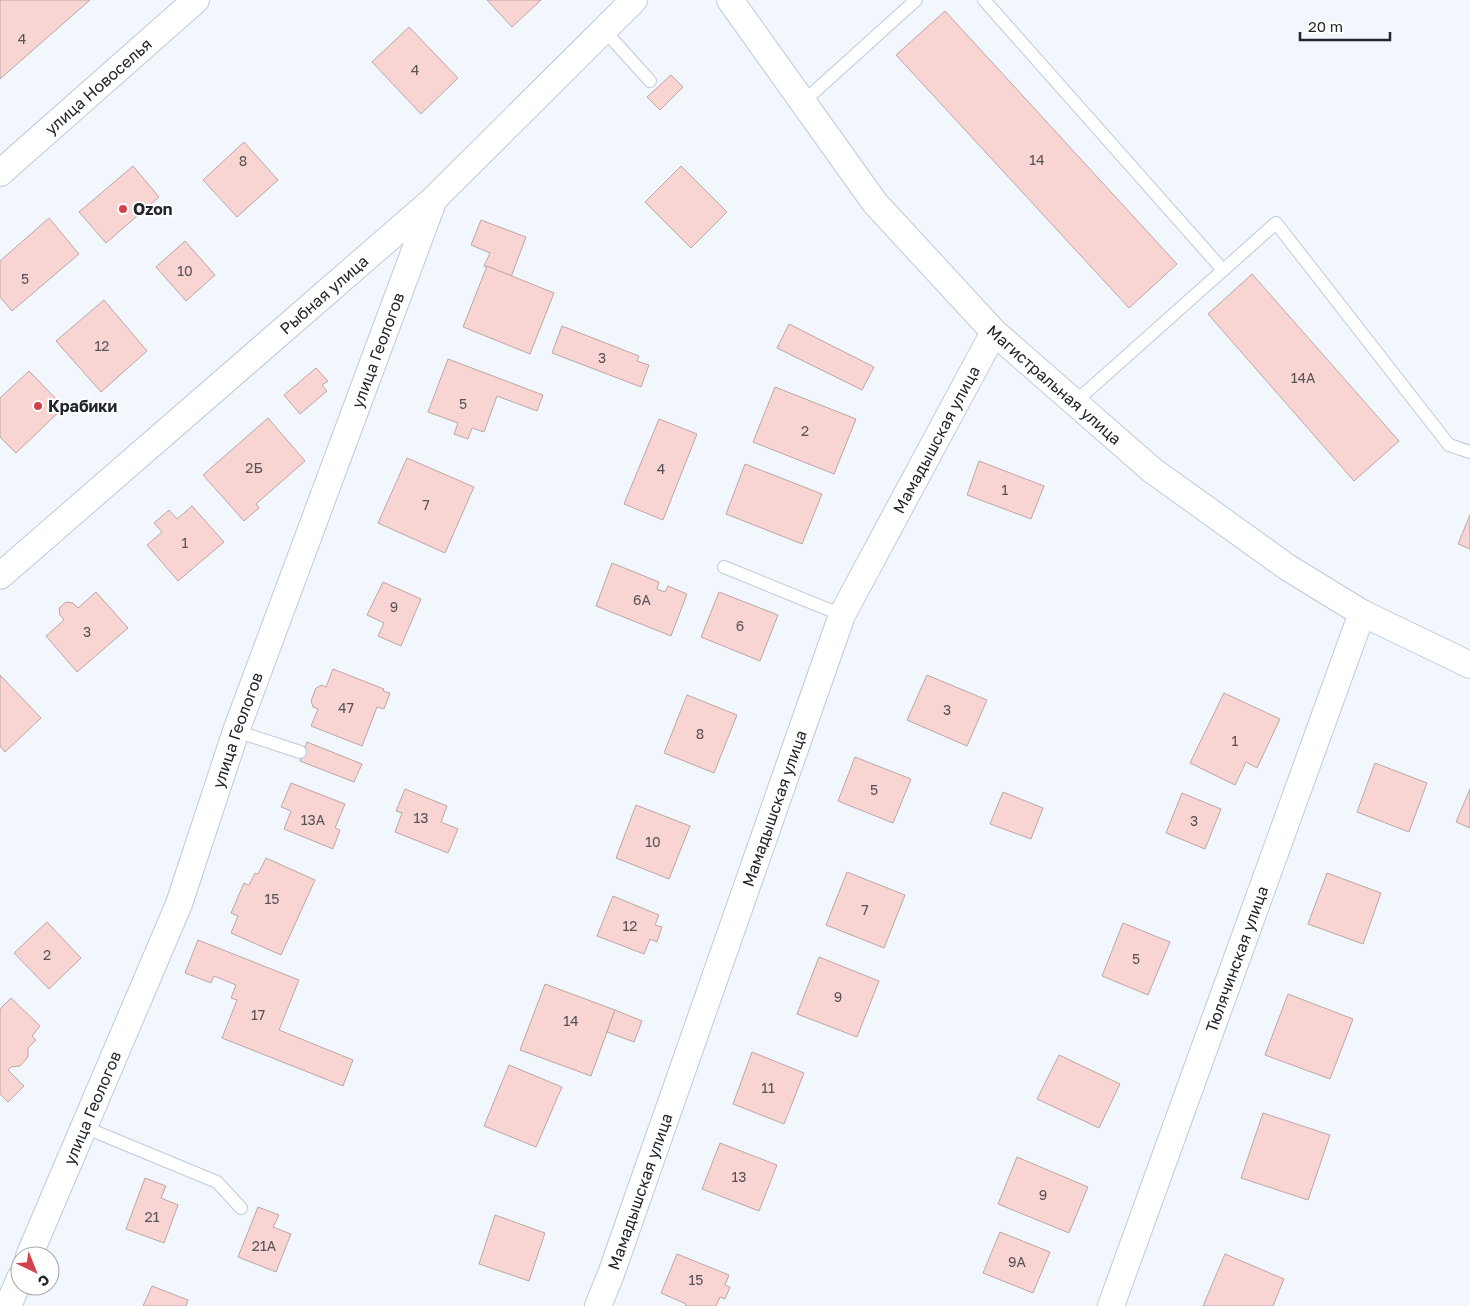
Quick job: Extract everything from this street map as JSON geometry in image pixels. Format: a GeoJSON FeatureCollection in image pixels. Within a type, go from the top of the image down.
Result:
{"type":"FeatureCollection","features":[{"type":"Feature","properties":{"kind":"street","name":"улица Новоселья"},"geometry":{"type":"LineString","coordinates":[[0,173],[196,0]]}},
{"type":"Feature","properties":{"kind":"street","name":"Рыбная улица"},"geometry":{"type":"LineString","coordinates":[[0,576],[434,199],[633,0]]}},
{"type":"Feature","properties":{"kind":"street","name":"Магистральная улица"},"geometry":{"type":"LineString","coordinates":[[730,0],[875,203],[994,332],[1152,470],[1287,567],[1362,613],[1470,665]]}},
{"type":"Feature","properties":{"kind":"street","name":"улица Геологов"},"geometry":{"type":"LineString","coordinates":[[33,1246],[179,904],[236,731],[434,199]]}},
{"type":"Feature","properties":{"kind":"street","name":"Мамадышская улица"},"geometry":{"type":"LineString","coordinates":[[598,1306],[611,1274],[842,615],[994,332]]}},
{"type":"Feature","properties":{"kind":"street","name":"Тюлячинская улица"},"geometry":{"type":"LineString","coordinates":[[1111,1306],[1362,613]]}},
{"type":"Feature","properties":{"kind":"lane"},"geometry":{"type":"LineString","coordinates":[[803,102],[916,0]]}},
{"type":"Feature","properties":{"kind":"lane"},"geometry":{"type":"LineString","coordinates":[[984,0],[1224,270]]}},
{"type":"Feature","properties":{"kind":"lane"},"geometry":{"type":"LineString","coordinates":[[604,30],[650,81]]}},
{"type":"Feature","properties":{"kind":"lane"},"geometry":{"type":"LineString","coordinates":[[1074,403],[1276,224],[1449,445],[1470,452]]}},
{"type":"Feature","properties":{"kind":"lane"},"geometry":{"type":"LineString","coordinates":[[724,567],[842,615]]}},
{"type":"Feature","properties":{"kind":"lane"},"geometry":{"type":"LineString","coordinates":[[236,731],[300,752]]}},
{"type":"Feature","properties":{"kind":"lane"},"geometry":{"type":"LineString","coordinates":[[84,1127],[217,1182],[241,1208]]}},
{"type":"Feature","properties":{"kind":"building"},"geometry":{"type":"Polygon","coordinates":[[[0,0],[90,0],[0,79],[0,0]]]}},
{"type":"Feature","properties":{"kind":"building"},"geometry":{"type":"Polygon","coordinates":[[[487,0],[541,0],[512,27],[487,0]]]}},
{"type":"Feature","properties":{"kind":"building"},"geometry":{"type":"Polygon","coordinates":[[[945,11],[1177,264],[1129,308],[896,55],[945,11]]]}},
{"type":"Feature","properties":{"kind":"building"},"geometry":{"type":"Polygon","coordinates":[[[409,27],[458,78],[421,114],[372,62],[409,27]]]}},
{"type":"Feature","properties":{"kind":"building"},"geometry":{"type":"Polygon","coordinates":[[[671,75],[683,87],[660,110],[647,97],[671,75]]]}},
{"type":"Feature","properties":{"kind":"building"},"geometry":{"type":"Polygon","coordinates":[[[244,142],[278,180],[237,217],[203,180],[244,142]]]}},
{"type":"Feature","properties":{"kind":"building"},"geometry":{"type":"Polygon","coordinates":[[[133,166],[159,197],[106,243],[79,212],[133,166]]]}},
{"type":"Feature","properties":{"kind":"building"},"geometry":{"type":"Polygon","coordinates":[[[681,166],[727,212],[691,248],[645,202],[681,166]]]}},
{"type":"Feature","properties":{"kind":"building"},"geometry":{"type":"Polygon","coordinates":[[[49,218],[79,254],[12,311],[0,297],[0,261],[49,218]]]}},
{"type":"Feature","properties":{"kind":"building"},"geometry":{"type":"Polygon","coordinates":[[[481,220],[526,237],[511,277],[484,266],[490,253],[471,245],[481,220]]]}},
{"type":"Feature","properties":{"kind":"building"},"geometry":{"type":"Polygon","coordinates":[[[185,241],[215,275],[186,301],[156,267],[185,241]]]}},
{"type":"Feature","properties":{"kind":"building"},"geometry":{"type":"Polygon","coordinates":[[[487,266],[554,293],[530,354],[463,327],[487,266]]]}},
{"type":"Feature","properties":{"kind":"building"},"geometry":{"type":"Polygon","coordinates":[[[1252,274],[1399,441],[1354,481],[1208,314],[1252,274]]]}},
{"type":"Feature","properties":{"kind":"building"},"geometry":{"type":"Polygon","coordinates":[[[104,300],[147,351],[101,392],[56,341],[104,300]]]}},
{"type":"Feature","properties":{"kind":"building"},"geometry":{"type":"Polygon","coordinates":[[[789,324],[874,367],[862,390],[777,348],[789,324]]]}},
{"type":"Feature","properties":{"kind":"building"},"geometry":{"type":"Polygon","coordinates":[[[562,326],[639,356],[637,361],[649,365],[641,387],[552,353],[562,326]]]}},
{"type":"Feature","properties":{"kind":"building"},"geometry":{"type":"Polygon","coordinates":[[[448,359],[543,395],[537,411],[497,396],[484,432],[472,428],[468,439],[454,434],[458,423],[428,412],[448,359]]]}},
{"type":"Feature","properties":{"kind":"building"},"geometry":{"type":"Polygon","coordinates":[[[316,368],[328,381],[322,385],[327,391],[300,414],[284,395],[316,368]]]}},
{"type":"Feature","properties":{"kind":"building"},"geometry":{"type":"Polygon","coordinates":[[[29,371],[64,407],[16,453],[0,437],[0,398],[29,371]]]}},
{"type":"Feature","properties":{"kind":"building"},"geometry":{"type":"Polygon","coordinates":[[[775,387],[856,419],[834,474],[753,442],[775,387]]]}},
{"type":"Feature","properties":{"kind":"building"},"geometry":{"type":"Polygon","coordinates":[[[268,418],[305,461],[256,504],[259,508],[244,521],[203,475],[268,418]]]}},
{"type":"Feature","properties":{"kind":"building"},"geometry":{"type":"Polygon","coordinates":[[[659,419],[697,434],[663,520],[624,504],[659,419]]]}},
{"type":"Feature","properties":{"kind":"building"},"geometry":{"type":"Polygon","coordinates":[[[407,458],[474,487],[445,553],[378,523],[407,458]]]}},
{"type":"Feature","properties":{"kind":"building"},"geometry":{"type":"Polygon","coordinates":[[[979,461],[1044,486],[1031,519],[967,495],[979,461]]]}},
{"type":"Feature","properties":{"kind":"building"},"geometry":{"type":"Polygon","coordinates":[[[745,464],[822,494],[802,544],[726,514],[745,464]]]}},
{"type":"Feature","properties":{"kind":"building"},"geometry":{"type":"Polygon","coordinates":[[[192,506],[224,542],[178,581],[147,545],[162,532],[154,523],[169,510],[177,519],[192,506]]]}},
{"type":"Feature","properties":{"kind":"building"},"geometry":{"type":"Polygon","coordinates":[[[1470,515],[1470,549],[1458,544],[1470,515]]]}},
{"type":"Feature","properties":{"kind":"building"},"geometry":{"type":"Polygon","coordinates":[[[612,563],[659,582],[657,589],[665,592],[668,586],[687,594],[671,636],[596,606],[612,563]]]}},
{"type":"Feature","properties":{"kind":"building"},"geometry":{"type":"Polygon","coordinates":[[[383,582],[421,599],[401,646],[378,636],[384,623],[367,615],[383,582]]]}},
{"type":"Feature","properties":{"kind":"building"},"geometry":{"type":"Polygon","coordinates":[[[96,592],[128,628],[77,672],[46,636],[64,620],[60,615],[59,608],[66,602],[73,603],[78,608],[96,592]]]}},
{"type":"Feature","properties":{"kind":"building"},"geometry":{"type":"Polygon","coordinates":[[[719,592],[778,615],[760,661],[701,637],[719,592]]]}},
{"type":"Feature","properties":{"kind":"building"},"geometry":{"type":"Polygon","coordinates":[[[333,669],[390,693],[384,709],[377,707],[362,746],[311,726],[318,709],[313,707],[311,701],[316,688],[322,685],[326,687],[333,669]]]}},
{"type":"Feature","properties":{"kind":"building"},"geometry":{"type":"Polygon","coordinates":[[[0,675],[41,718],[5,752],[0,746],[0,675]]]}},
{"type":"Feature","properties":{"kind":"building"},"geometry":{"type":"Polygon","coordinates":[[[927,675],[987,700],[967,746],[907,720],[927,675]]]}},
{"type":"Feature","properties":{"kind":"building"},"geometry":{"type":"Polygon","coordinates":[[[1224,693],[1280,719],[1257,768],[1246,762],[1235,785],[1190,763],[1224,693]]]}},
{"type":"Feature","properties":{"kind":"building"},"geometry":{"type":"Polygon","coordinates":[[[687,695],[737,715],[714,773],[664,753],[687,695]]]}},
{"type":"Feature","properties":{"kind":"building"},"geometry":{"type":"Polygon","coordinates":[[[307,742],[362,764],[354,782],[300,761],[307,742]]]}},
{"type":"Feature","properties":{"kind":"building"},"geometry":{"type":"Polygon","coordinates":[[[855,757],[911,779],[893,823],[838,801],[855,757]]]}},
{"type":"Feature","properties":{"kind":"building"},"geometry":{"type":"Polygon","coordinates":[[[1375,763],[1427,783],[1409,832],[1357,812],[1375,763]]]}},
{"type":"Feature","properties":{"kind":"building"},"geometry":{"type":"Polygon","coordinates":[[[291,783],[345,804],[335,828],[340,830],[333,849],[284,829],[291,811],[281,807],[291,783]]]}},
{"type":"Feature","properties":{"kind":"building"},"geometry":{"type":"Polygon","coordinates":[[[405,789],[447,806],[441,822],[458,829],[448,853],[395,832],[402,813],[396,811],[405,789]]]}},
{"type":"Feature","properties":{"kind":"building"},"geometry":{"type":"Polygon","coordinates":[[[1470,789],[1470,828],[1456,822],[1470,789]]]}},
{"type":"Feature","properties":{"kind":"building"},"geometry":{"type":"Polygon","coordinates":[[[1003,792],[1043,808],[1031,839],[990,824],[1003,792]]]}},
{"type":"Feature","properties":{"kind":"building"},"geometry":{"type":"Polygon","coordinates":[[[1182,793],[1221,809],[1205,849],[1166,833],[1182,793]]]}},
{"type":"Feature","properties":{"kind":"building"},"geometry":{"type":"Polygon","coordinates":[[[636,805],[690,826],[669,879],[616,858],[636,805]]]}},
{"type":"Feature","properties":{"kind":"building"},"geometry":{"type":"Polygon","coordinates":[[[266,858],[315,880],[281,955],[231,933],[238,916],[231,913],[244,883],[249,885],[255,873],[258,874],[266,858]]]}},
{"type":"Feature","properties":{"kind":"building"},"geometry":{"type":"Polygon","coordinates":[[[847,872],[905,895],[884,948],[826,925],[847,872]]]}},
{"type":"Feature","properties":{"kind":"building"},"geometry":{"type":"Polygon","coordinates":[[[1327,873],[1381,893],[1363,944],[1308,924],[1327,873]]]}},
{"type":"Feature","properties":{"kind":"building"},"geometry":{"type":"Polygon","coordinates":[[[613,896],[659,915],[655,925],[662,927],[657,942],[650,939],[644,954],[597,936],[613,896]]]}},
{"type":"Feature","properties":{"kind":"building"},"geometry":{"type":"Polygon","coordinates":[[[47,922],[81,958],[49,989],[14,953],[47,922]]]}},
{"type":"Feature","properties":{"kind":"building"},"geometry":{"type":"Polygon","coordinates":[[[1123,923],[1170,942],[1148,995],[1102,976],[1123,923]]]}},
{"type":"Feature","properties":{"kind":"building"},"geometry":{"type":"Polygon","coordinates":[[[198,940],[299,980],[279,1030],[353,1060],[343,1086],[222,1038],[237,1000],[231,998],[236,985],[214,976],[211,983],[185,973],[198,940]]]}},
{"type":"Feature","properties":{"kind":"building"},"geometry":{"type":"Polygon","coordinates":[[[819,957],[879,981],[857,1037],[797,1014],[819,957]]]}},
{"type":"Feature","properties":{"kind":"building"},"geometry":{"type":"Polygon","coordinates":[[[545,984],[615,1010],[591,1076],[520,1050],[545,984]]]}},
{"type":"Feature","properties":{"kind":"building"},"geometry":{"type":"Polygon","coordinates":[[[1288,994],[1353,1019],[1330,1079],[1265,1055],[1288,994]]]}},
{"type":"Feature","properties":{"kind":"building"},"geometry":{"type":"Polygon","coordinates":[[[11,998],[40,1026],[32,1036],[36,1040],[28,1048],[28,1057],[20,1066],[11,1067],[8,1070],[24,1086],[8,1102],[0,1094],[0,1009],[11,998]]]}},
{"type":"Feature","properties":{"kind":"building"},"geometry":{"type":"Polygon","coordinates":[[[615,1010],[642,1021],[634,1042],[607,1032],[615,1010]]]}},
{"type":"Feature","properties":{"kind":"building"},"geometry":{"type":"Polygon","coordinates":[[[752,1052],[804,1073],[784,1124],[733,1104],[752,1052]]]}},
{"type":"Feature","properties":{"kind":"building"},"geometry":{"type":"Polygon","coordinates":[[[1059,1055],[1120,1084],[1099,1128],[1037,1099],[1059,1055]]]}},
{"type":"Feature","properties":{"kind":"building"},"geometry":{"type":"Polygon","coordinates":[[[509,1065],[562,1087],[536,1147],[484,1126],[509,1065]]]}},
{"type":"Feature","properties":{"kind":"building"},"geometry":{"type":"Polygon","coordinates":[[[1263,1113],[1330,1135],[1308,1200],[1241,1178],[1263,1113]]]}},
{"type":"Feature","properties":{"kind":"building"},"geometry":{"type":"Polygon","coordinates":[[[720,1143],[777,1165],[759,1211],[702,1189],[720,1143]]]}},
{"type":"Feature","properties":{"kind":"building"},"geometry":{"type":"Polygon","coordinates":[[[1017,1157],[1088,1187],[1069,1233],[998,1204],[1017,1157]]]}},
{"type":"Feature","properties":{"kind":"building"},"geometry":{"type":"Polygon","coordinates":[[[145,1178],[166,1186],[161,1198],[178,1205],[164,1243],[126,1229],[145,1178]]]}},
{"type":"Feature","properties":{"kind":"building"},"geometry":{"type":"Polygon","coordinates":[[[258,1207],[279,1215],[273,1227],[291,1234],[276,1272],[238,1257],[258,1207]]]}},
{"type":"Feature","properties":{"kind":"building"},"geometry":{"type":"Polygon","coordinates":[[[495,1215],[545,1233],[529,1281],[479,1264],[495,1215]]]}},
{"type":"Feature","properties":{"kind":"building"},"geometry":{"type":"Polygon","coordinates":[[[1000,1232],[1050,1252],[1033,1293],[983,1273],[1000,1232]]]}},
{"type":"Feature","properties":{"kind":"building"},"geometry":{"type":"Polygon","coordinates":[[[677,1254],[729,1275],[725,1285],[730,1287],[725,1299],[720,1297],[716,1306],[685,1306],[686,1304],[661,1293],[677,1254]]]}},
{"type":"Feature","properties":{"kind":"building"},"geometry":{"type":"Polygon","coordinates":[[[1225,1254],[1284,1279],[1273,1306],[1203,1306],[1225,1254]]]}},
{"type":"Feature","properties":{"kind":"building"},"geometry":{"type":"Polygon","coordinates":[[[152,1286],[188,1300],[186,1306],[143,1306],[152,1286]]]}},
{"type":"Feature","properties":{"kind":"place","name":"Ozon"},"geometry":{"type":"Point","coordinates":[123,209]}},
{"type":"Feature","properties":{"kind":"place","name":"Крабики"},"geometry":{"type":"Point","coordinates":[38,406]}}]}
